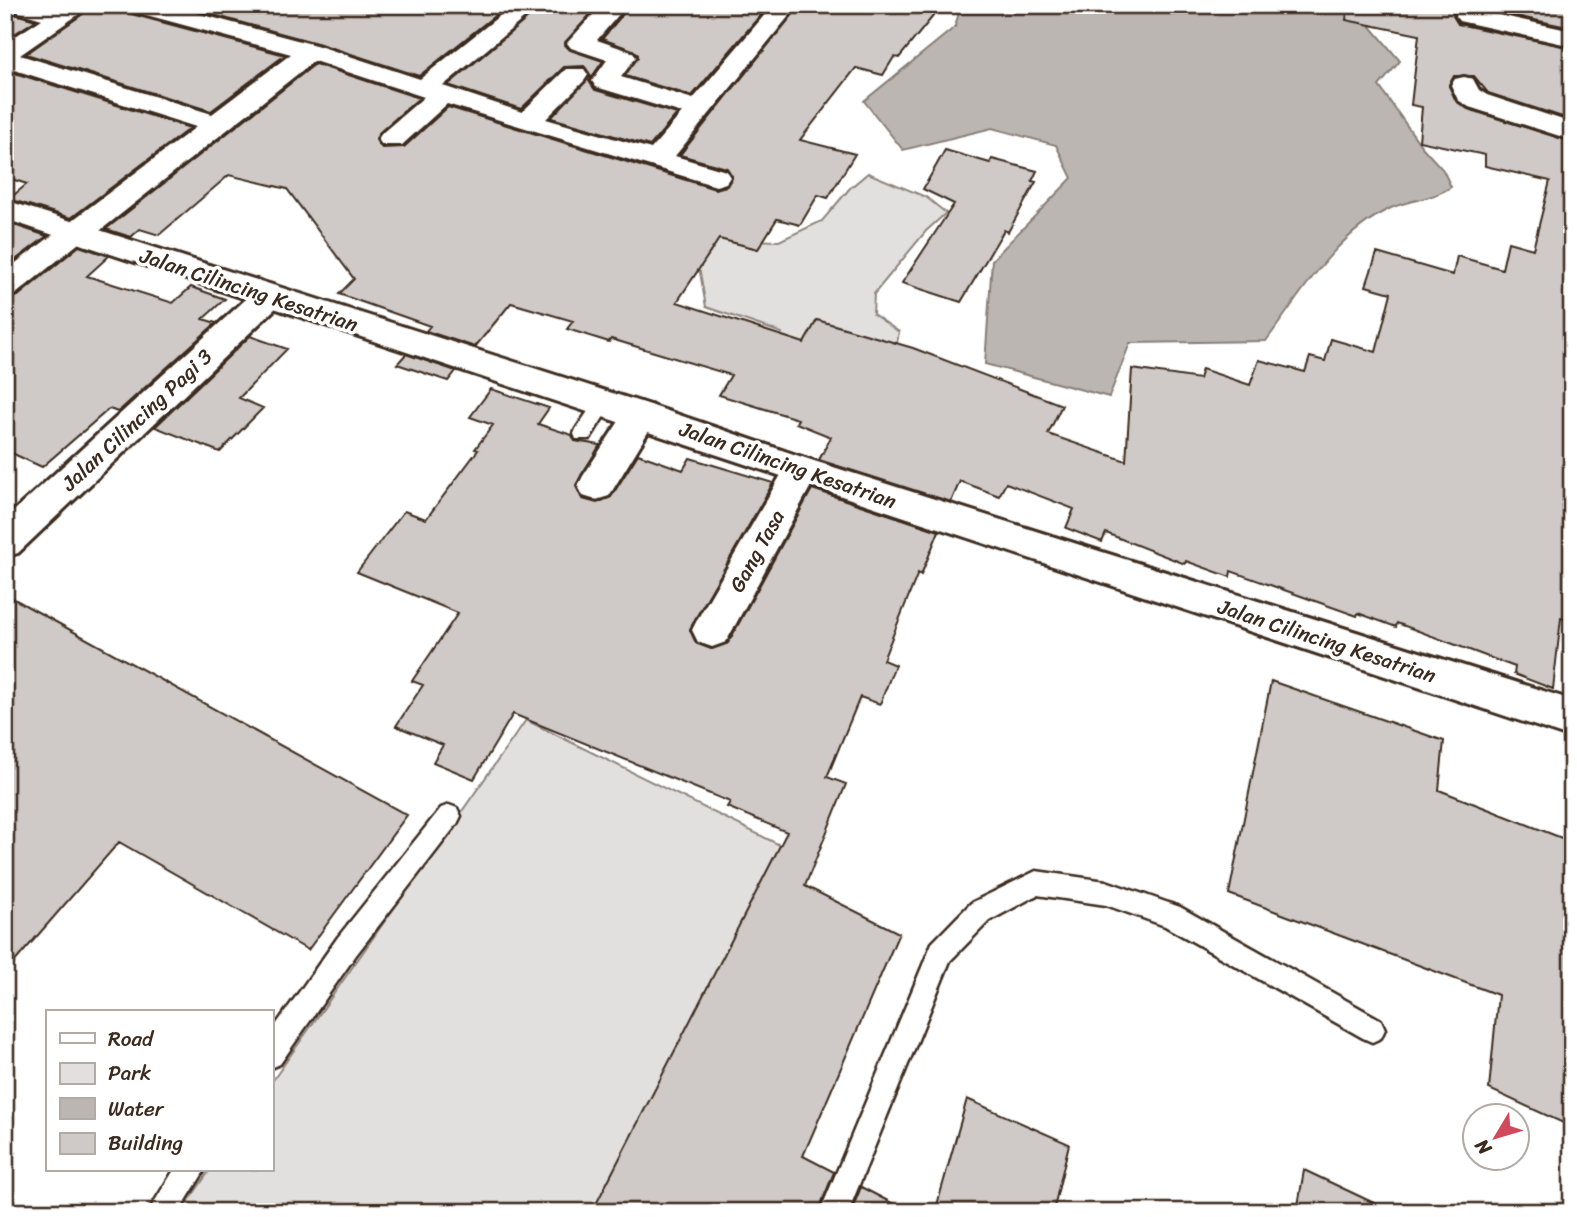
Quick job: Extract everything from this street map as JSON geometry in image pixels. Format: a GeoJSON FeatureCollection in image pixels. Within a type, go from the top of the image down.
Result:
{"type":"FeatureCollection","features":[{"type":"Feature","properties":{"kind":"street"},"geometry":{"type":"LineString","coordinates":[[20,5],[71,11]]}},
{"type":"Feature","properties":{"kind":"street"},"geometry":{"type":"LineString","coordinates":[[137,5],[310,51],[527,122],[716,177]]}},
{"type":"Feature","properties":{"kind":"street"},"geometry":{"type":"LineString","coordinates":[[393,139],[435,91],[528,5]]}},
{"type":"Feature","properties":{"kind":"street"},"geometry":{"type":"LineString","coordinates":[[580,5],[609,12],[580,43],[623,57],[605,81],[697,108]]}},
{"type":"Feature","properties":{"kind":"street"},"geometry":{"type":"LineString","coordinates":[[656,160],[786,5]]}},
{"type":"Feature","properties":{"kind":"street"},"geometry":{"type":"LineString","coordinates":[[1469,5],[1468,16],[1572,39]]}},
{"type":"Feature","properties":{"kind":"street"},"geometry":{"type":"LineString","coordinates":[[5,54],[71,11]]}},
{"type":"Feature","properties":{"kind":"street"},"geometry":{"type":"LineString","coordinates":[[5,287],[310,51]]}},
{"type":"Feature","properties":{"kind":"street"},"geometry":{"type":"LineString","coordinates":[[5,59],[216,124]]}},
{"type":"Feature","properties":{"kind":"street"},"geometry":{"type":"LineString","coordinates":[[527,122],[575,75]]}},
{"type":"Feature","properties":{"kind":"street"},"geometry":{"type":"LineString","coordinates":[[1464,85],[1467,94],[1478,101],[1572,132]]}},
{"type":"Feature","properties":{"kind":"street","name":"Jalan Cilincing Kesatrian"},"geometry":{"type":"LineString","coordinates":[[5,209],[268,297],[641,415],[801,471],[1572,719]]}},
{"type":"Feature","properties":{"kind":"street","name":"Jalan Cilincing Pagi 3"},"geometry":{"type":"LineString","coordinates":[[5,542],[268,297]]}},
{"type":"Feature","properties":{"kind":"street"},"geometry":{"type":"LineString","coordinates":[[596,486],[641,415]]}},
{"type":"Feature","properties":{"kind":"street","name":"Gang Tasa"},"geometry":{"type":"LineString","coordinates":[[712,630],[801,471]]}},
{"type":"Feature","properties":{"kind":"lane"},"geometry":{"type":"LineString","coordinates":[[583,435],[603,403]]}},
{"type":"Feature","properties":{"kind":"lane"},"geometry":{"type":"LineString","coordinates":[[273,1052],[347,946],[449,816]]}},
{"type":"Feature","properties":{"kind":"lane"},"geometry":{"type":"LineString","coordinates":[[834,1212],[941,952],[980,912],[1036,883],[1106,893],[1171,916],[1372,1029]]}},
{"type":"Feature","properties":{"kind":"lane"},"geometry":{"type":"LineString","coordinates":[[162,1212],[190,1172]]}},
{"type":"Feature","properties":{"kind":"green space"},"geometry":{"type":"Polygon","coordinates":[[[868,173],[926,197],[946,213],[926,231],[874,294],[873,314],[899,332],[894,360],[764,360],[782,333],[706,307],[700,272],[642,250],[677,238],[779,241],[822,221],[850,188],[868,173]]]}},
{"type":"Feature","properties":{"kind":"green space"},"geometry":{"type":"Polygon","coordinates":[[[526,720],[794,852],[610,1212],[181,1212],[209,1172],[273,1172],[273,1080],[526,720]]]}},
{"type":"Feature","properties":{"kind":"water"},"geometry":{"type":"Polygon","coordinates":[[[961,5],[1353,5],[1400,61],[1379,86],[1422,147],[1443,170],[1451,187],[1436,195],[1391,208],[1353,233],[1306,285],[1266,341],[1130,343],[1109,397],[985,364],[992,260],[1072,178],[1056,145],[992,128],[903,150],[864,101],[955,27],[961,5]]]}},
{"type":"Feature","properties":{"kind":"building"},"geometry":{"type":"Polygon","coordinates":[[[95,5],[123,5],[127,13],[285,55],[211,111],[26,54],[95,5]]]}},
{"type":"Feature","properties":{"kind":"building"},"geometry":{"type":"Polygon","coordinates":[[[177,5],[508,5],[419,76],[320,44],[177,5]]]}},
{"type":"Feature","properties":{"kind":"building"},"geometry":{"type":"Polygon","coordinates":[[[543,5],[598,5],[565,45],[570,50],[603,61],[589,81],[595,90],[677,114],[650,146],[551,118],[590,76],[584,66],[564,67],[521,109],[448,85],[543,5]]]}},
{"type":"Feature","properties":{"kind":"building"},"geometry":{"type":"Polygon","coordinates":[[[620,5],[769,5],[692,96],[625,76],[638,55],[633,50],[602,39],[623,14],[620,5]]]}},
{"type":"Feature","properties":{"kind":"building"},"geometry":{"type":"Polygon","coordinates":[[[800,5],[900,5],[934,15],[899,58],[894,57],[883,75],[856,68],[800,140],[855,154],[828,198],[818,195],[800,225],[777,219],[758,249],[719,239],[677,302],[804,343],[817,320],[913,348],[1062,405],[1048,434],[1126,461],[1132,369],[1199,379],[1202,369],[1250,385],[1259,360],[1305,372],[1310,357],[1325,361],[1331,339],[1376,352],[1391,293],[1366,286],[1377,253],[1453,275],[1457,256],[1502,269],[1508,242],[1533,249],[1550,181],[1485,166],[1485,155],[1419,141],[1422,107],[1411,105],[1419,35],[1346,20],[1348,5],[1455,5],[1453,16],[1458,24],[1572,48],[1572,120],[1488,93],[1474,76],[1454,76],[1449,86],[1456,101],[1468,109],[1572,142],[1572,580],[1567,620],[1561,618],[1553,689],[1514,674],[1515,667],[1397,623],[1396,627],[1358,613],[1357,616],[1231,571],[1230,577],[1186,561],[1185,564],[1106,533],[1102,542],[1066,528],[1074,509],[1006,483],[999,496],[960,481],[951,502],[819,460],[831,437],[796,423],[798,419],[719,395],[731,375],[611,339],[609,342],[567,329],[573,321],[511,303],[475,347],[426,331],[430,326],[339,294],[354,279],[287,189],[229,175],[159,235],[140,229],[131,237],[106,229],[315,64],[419,98],[380,132],[376,140],[382,148],[404,147],[448,107],[715,189],[727,186],[732,176],[727,168],[680,155],[800,5]]]}},
{"type":"Feature","properties":{"kind":"building"},"geometry":{"type":"Polygon","coordinates":[[[1485,5],[1572,5],[1572,28],[1484,9],[1485,5]]]}},
{"type":"Feature","properties":{"kind":"building"},"geometry":{"type":"Polygon","coordinates":[[[15,14],[36,20],[5,40],[5,21],[15,14]]]}},
{"type":"Feature","properties":{"kind":"building"},"geometry":{"type":"Polygon","coordinates":[[[5,70],[190,128],[71,218],[9,199],[27,184],[5,177],[5,70]]]}},
{"type":"Feature","properties":{"kind":"building"},"geometry":{"type":"Polygon","coordinates":[[[945,150],[990,163],[992,159],[1037,171],[1032,181],[1036,182],[1008,232],[1004,230],[961,302],[902,283],[954,204],[923,189],[945,150]]]}},
{"type":"Feature","properties":{"kind":"building"},"geometry":{"type":"Polygon","coordinates":[[[5,222],[47,236],[5,268],[5,222]]]}},
{"type":"Feature","properties":{"kind":"building"},"geometry":{"type":"Polygon","coordinates":[[[79,246],[109,256],[87,276],[173,303],[191,287],[225,299],[203,319],[216,323],[118,412],[109,409],[42,467],[5,450],[5,299],[18,296],[79,246]]]}},
{"type":"Feature","properties":{"kind":"building"},"geometry":{"type":"Polygon","coordinates":[[[250,336],[287,349],[239,398],[263,408],[220,452],[155,427],[250,336]]]}},
{"type":"Feature","properties":{"kind":"building"},"geometry":{"type":"Polygon","coordinates":[[[406,354],[456,371],[448,381],[397,364],[406,354]]]}},
{"type":"Feature","properties":{"kind":"building"},"geometry":{"type":"Polygon","coordinates":[[[491,389],[549,408],[538,424],[572,435],[575,441],[600,445],[576,485],[582,499],[597,503],[611,497],[638,454],[683,470],[690,458],[773,483],[690,629],[696,643],[711,649],[728,643],[812,489],[939,531],[921,575],[918,573],[883,660],[895,665],[880,704],[860,697],[827,777],[846,784],[805,886],[899,933],[803,1156],[834,1172],[818,1212],[592,1212],[787,832],[727,807],[730,802],[513,714],[474,779],[433,762],[443,745],[396,726],[423,685],[412,681],[458,613],[357,572],[404,511],[426,519],[478,450],[475,449],[493,425],[470,417],[491,389]]]}},
{"type":"Feature","properties":{"kind":"building"},"geometry":{"type":"Polygon","coordinates":[[[5,594],[407,815],[308,950],[119,842],[5,973],[5,594]]]}},
{"type":"Feature","properties":{"kind":"building"},"geometry":{"type":"Polygon","coordinates":[[[1271,681],[1444,741],[1439,790],[1572,842],[1572,1127],[1532,1109],[1532,1102],[1517,1102],[1489,1089],[1498,995],[1229,894],[1271,681]]]}},
{"type":"Feature","properties":{"kind":"building"},"geometry":{"type":"Polygon","coordinates":[[[967,1099],[1069,1144],[1053,1212],[935,1212],[967,1099]]]}},
{"type":"Feature","properties":{"kind":"building"},"geometry":{"type":"Polygon","coordinates":[[[1304,1170],[1393,1212],[1297,1212],[1304,1170]]]}},
{"type":"Feature","properties":{"kind":"building"},"geometry":{"type":"Polygon","coordinates":[[[861,1187],[909,1212],[851,1212],[861,1187]]]}}]}
